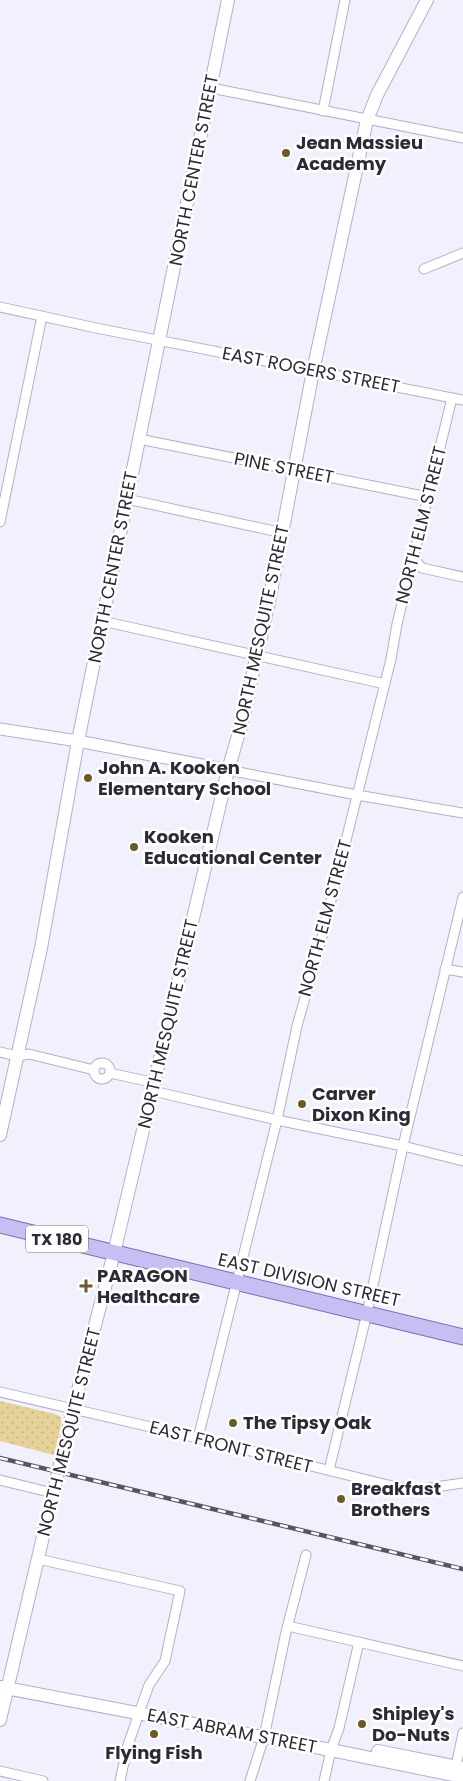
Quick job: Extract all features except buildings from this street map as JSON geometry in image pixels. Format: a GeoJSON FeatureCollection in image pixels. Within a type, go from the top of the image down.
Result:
{"type":"FeatureCollection","features":[{"type":"Feature","properties":{"kind":"main road","name":"NORTH CENTER STREET"},"geometry":{"type":"LineString","coordinates":[[0,1135],[41,948],[78,741],[228,0]]}},
{"type":"Feature","properties":{"kind":"main road","name":"NORTH MESQUITE STREET"},"geometry":{"type":"LineString","coordinates":[[0,1720],[4,1684],[38,1558],[72,1409],[114,1253],[228,770],[243,719],[270,602],[313,371],[367,120],[377,95],[427,0]]}},
{"type":"Feature","properties":{"kind":"main road","name":"EAST DIVISION STREET"},"geometry":{"type":"LineString","coordinates":[[0,1225],[463,1337]]}},
{"type":"Feature","properties":{"kind":"main road","name":"EAST ABRAM STREET"},"geometry":{"type":"LineString","coordinates":[[4,1684],[461,1772]]}},
{"type":"Feature","properties":{"kind":"street"},"geometry":{"type":"LineString","coordinates":[[323,111],[345,0]]}},
{"type":"Feature","properties":{"kind":"street"},"geometry":{"type":"LineString","coordinates":[[211,88],[463,138]]}},
{"type":"Feature","properties":{"kind":"street"},"geometry":{"type":"LineString","coordinates":[[424,269],[463,253]]}},
{"type":"Feature","properties":{"kind":"street","name":"EAST ROGERS STREET"},"geometry":{"type":"LineString","coordinates":[[0,307],[96,328],[463,400]]}},
{"type":"Feature","properties":{"kind":"street"},"geometry":{"type":"LineString","coordinates":[[0,522],[42,316]]}},
{"type":"Feature","properties":{"kind":"street","name":"NORTH ELM STREET"},"geometry":{"type":"LineString","coordinates":[[198,1438],[277,1120],[297,1026],[323,931],[385,684],[397,624],[452,398]]}},
{"type":"Feature","properties":{"kind":"street","name":"PINE STREET"},"geometry":{"type":"LineString","coordinates":[[139,439],[428,497]]}},
{"type":"Feature","properties":{"kind":"street"},"geometry":{"type":"LineString","coordinates":[[127,499],[283,533]]}},
{"type":"Feature","properties":{"kind":"street"},"geometry":{"type":"LineString","coordinates":[[413,558],[422,568],[463,577]]}},
{"type":"Feature","properties":{"kind":"street"},"geometry":{"type":"LineString","coordinates":[[102,621],[385,684]]}},
{"type":"Feature","properties":{"kind":"street"},"geometry":{"type":"LineString","coordinates":[[0,729],[78,741],[357,796],[463,813]]}},
{"type":"Feature","properties":{"kind":"street"},"geometry":{"type":"LineString","coordinates":[[329,1470],[367,1313],[403,1146],[463,897]]}},
{"type":"Feature","properties":{"kind":"street"},"geometry":{"type":"LineString","coordinates":[[445,969],[463,972]]}},
{"type":"Feature","properties":{"kind":"street"},"geometry":{"type":"LineString","coordinates":[[0,1052],[17,1056],[29,1054],[94,1070],[97,1064],[102,1063],[108,1066],[110,1073],[154,1087],[277,1120],[403,1146],[463,1162]]}},
{"type":"Feature","properties":{"kind":"street","name":"EAST FRONT STREET"},"geometry":{"type":"LineString","coordinates":[[0,1392],[388,1485],[415,1490],[463,1484]]}},
{"type":"Feature","properties":{"kind":"street"},"geometry":{"type":"LineString","coordinates":[[0,1480],[53,1492]]}},
{"type":"Feature","properties":{"kind":"street"},"geometry":{"type":"LineString","coordinates":[[250,1781],[265,1733],[288,1626],[306,1556]]}},
{"type":"Feature","properties":{"kind":"street"},"geometry":{"type":"LineString","coordinates":[[38,1558],[180,1591],[165,1661],[149,1686],[127,1748],[120,1781]]}},
{"type":"Feature","properties":{"kind":"street"},"geometry":{"type":"LineString","coordinates":[[288,1626],[463,1666]]}},
{"type":"Feature","properties":{"kind":"street"},"geometry":{"type":"LineString","coordinates":[[324,1781],[332,1746],[339,1728],[359,1642]]}},
{"type":"Feature","properties":{"kind":"street"},"geometry":{"type":"LineString","coordinates":[[461,1772],[463,1733]]}},
{"type":"Feature","properties":{"kind":"street"},"geometry":{"type":"LineString","coordinates":[[0,1771],[43,1781]]}},
{"type":"Feature","properties":{"kind":"shaded area"},"geometry":{"type":"Polygon","coordinates":[[[0,1401],[61,1417],[54,1455],[0,1441],[0,1401]]]}},
{"type":"Feature","properties":{"kind":"railway"},"geometry":{"type":"LineString","coordinates":[[0,1458],[463,1569]]}},
{"type":"Feature","properties":{"kind":"place","name":"Jean Massieu Academy"},"geometry":{"type":"Point","coordinates":[286,153]}},
{"type":"Feature","properties":{"kind":"place","name":"John A. Kooken Elementary School"},"geometry":{"type":"Point","coordinates":[88,778]}},
{"type":"Feature","properties":{"kind":"place","name":"Kooken Educational Center"},"geometry":{"type":"Point","coordinates":[134,847]}},
{"type":"Feature","properties":{"kind":"place","name":"Carver Dixon King"},"geometry":{"type":"Point","coordinates":[302,1104]}},
{"type":"Feature","properties":{"kind":"place","name":"PARAGON Healthcare"},"geometry":{"type":"Point","coordinates":[86,1286]}},
{"type":"Feature","properties":{"kind":"place","name":"The Tipsy Oak"},"geometry":{"type":"Point","coordinates":[233,1423]}},
{"type":"Feature","properties":{"kind":"place","name":"Breakfast Brothers"},"geometry":{"type":"Point","coordinates":[341,1499]}},
{"type":"Feature","properties":{"kind":"place","name":"Shipley's Do-Nuts"},"geometry":{"type":"Point","coordinates":[362,1724]}},
{"type":"Feature","properties":{"kind":"place","name":"Flying Fish"},"geometry":{"type":"Point","coordinates":[154,1734]}}]}
